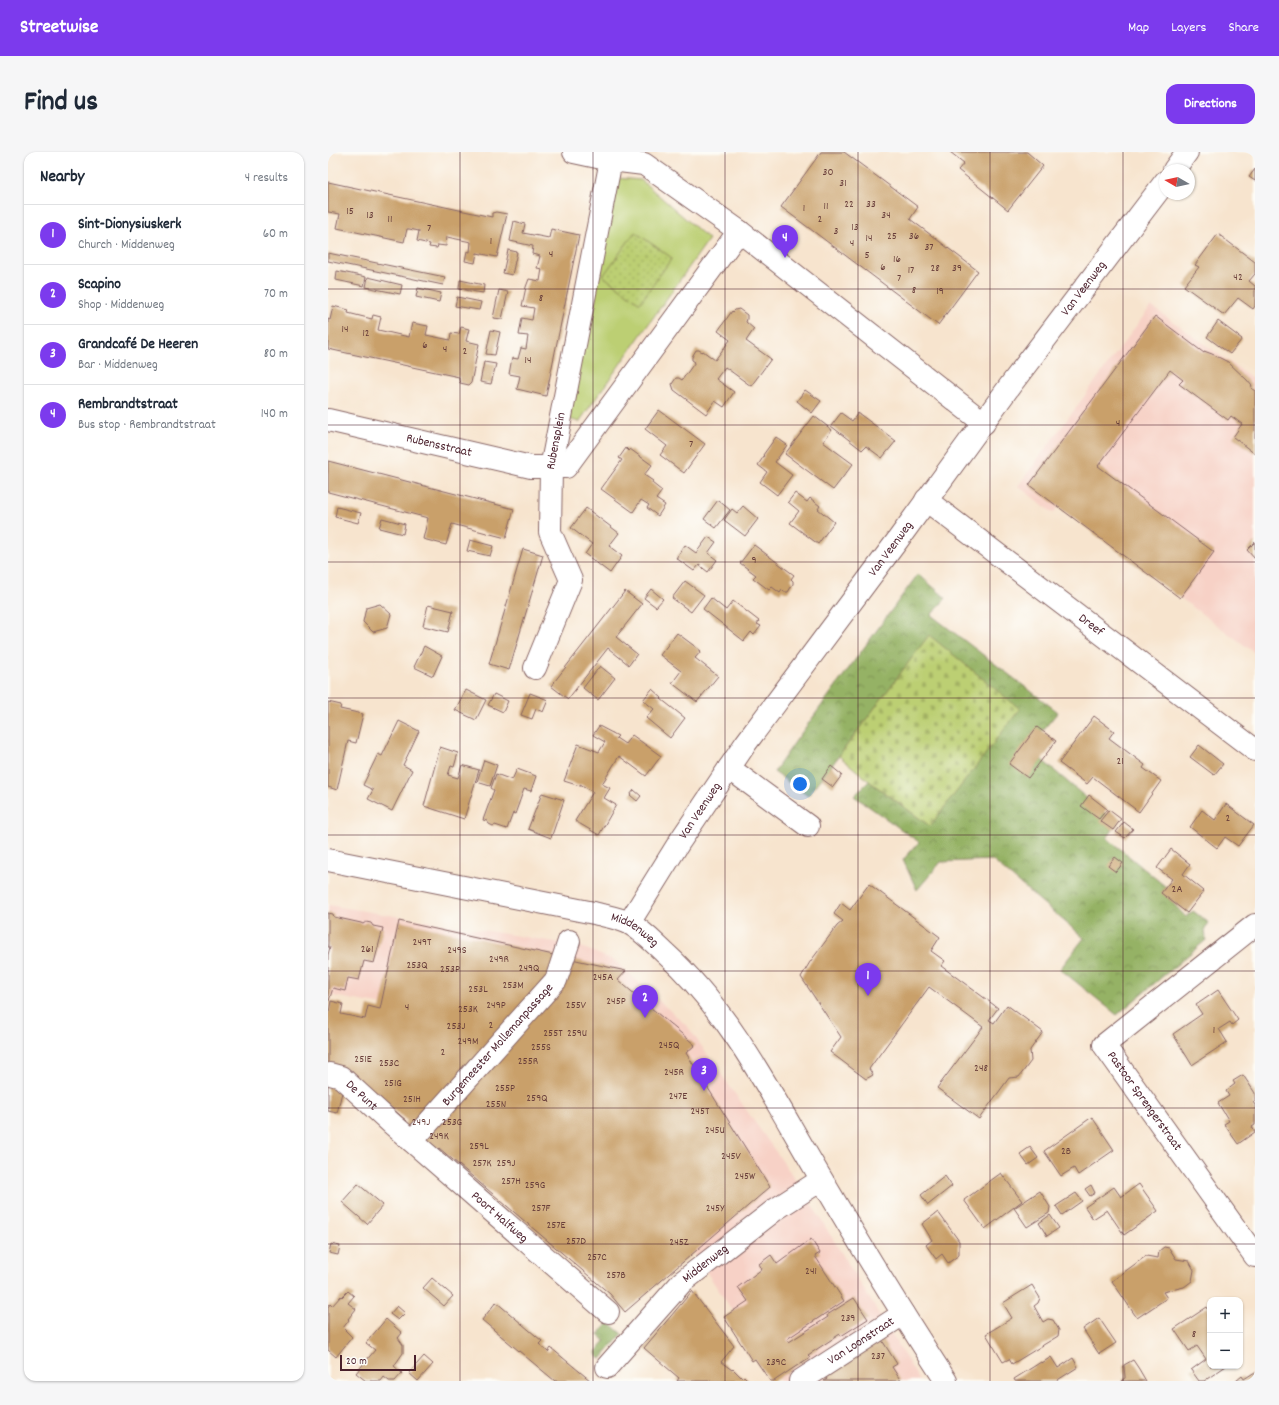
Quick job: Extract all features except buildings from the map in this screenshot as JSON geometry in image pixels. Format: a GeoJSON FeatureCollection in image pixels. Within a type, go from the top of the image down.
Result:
{"type":"FeatureCollection","features":[{"type":"Feature","properties":{"kind":"street"},"geometry":{"type":"LineString","coordinates":[[574,152],[611,160],[645,158],[984,423]]}},
{"type":"Feature","properties":{"kind":"street"},"geometry":{"type":"LineString","coordinates":[[1178,164],[1187,152]]}},
{"type":"Feature","properties":{"kind":"street","name":"Rubensplein"},"geometry":{"type":"LineString","coordinates":[[611,160],[551,468],[566,467],[739,231]]}},
{"type":"Feature","properties":{"kind":"street","name":"Van Veenweg"},"geometry":{"type":"LineString","coordinates":[[629,923],[680,841],[746,743],[1159,190]]}},
{"type":"Feature","properties":{"kind":"street","name":"Rubensstraat"},"geometry":{"type":"LineString","coordinates":[[328,420],[531,467],[551,468]]}},
{"type":"Feature","properties":{"kind":"street"},"geometry":{"type":"LineString","coordinates":[[535,668],[571,580],[550,532],[551,468]]}},
{"type":"Feature","properties":{"kind":"street","name":"Dreef"},"geometry":{"type":"LineString","coordinates":[[926,500],[1255,750]]}},
{"type":"Feature","properties":{"kind":"street"},"geometry":{"type":"LineString","coordinates":[[729,768],[808,826]]}},
{"type":"Feature","properties":{"kind":"street","name":"Middenweg"},"geometry":{"type":"LineString","coordinates":[[328,860],[619,919],[629,923],[648,937],[683,970],[719,1012],[768,1087],[821,1180],[946,1381]]}},
{"type":"Feature","properties":{"kind":"street","name":"Pastoor Sprengerstraat"},"geometry":{"type":"LineString","coordinates":[[1255,925],[1104,1045],[1255,1256]]}},
{"type":"Feature","properties":{"kind":"street","name":"Burgemeester Mollemanpassage"},"geometry":{"type":"LineString","coordinates":[[412,1141],[556,980],[569,941]]}},
{"type":"Feature","properties":{"kind":"street","name":"De Punt"},"geometry":{"type":"LineString","coordinates":[[330,1074],[342,1077],[391,1123]]}},
{"type":"Feature","properties":{"kind":"street","name":"Poort Halfweg"},"geometry":{"type":"LineString","coordinates":[[391,1123],[608,1312]]}},
{"type":"Feature","properties":{"kind":"street","name":"Middenweg"},"geometry":{"type":"LineString","coordinates":[[606,1367],[682,1282],[776,1209],[821,1180]]}},
{"type":"Feature","properties":{"kind":"street","name":"Van Loonstraat"},"geometry":{"type":"LineString","coordinates":[[800,1381],[903,1314]]}},
{"type":"Feature","properties":{"kind":"shaded area"},"geometry":{"type":"Polygon","coordinates":[[[1151,306],[1255,380],[1255,653],[1167,588],[1060,505],[1053,513],[1018,486],[1151,306]]]}},
{"type":"Feature","properties":{"kind":"shaded area"},"geometry":{"type":"Polygon","coordinates":[[[328,905],[579,946],[615,961],[688,1027],[804,1192],[920,1381],[780,1381],[562,1058],[378,1004],[328,995],[328,905]]]}},
{"type":"Feature","properties":{"kind":"green space"},"geometry":{"type":"Polygon","coordinates":[[[616,178],[641,180],[709,239],[579,422],[566,418],[616,178]]]}},
{"type":"Feature","properties":{"kind":"green space"},"geometry":{"type":"Polygon","coordinates":[[[635,232],[672,258],[640,303],[603,276],[635,232]]]}},
{"type":"Feature","properties":{"kind":"green space"},"geometry":{"type":"Polygon","coordinates":[[[918,574],[946,598],[931,615],[1058,712],[1028,748],[1117,824],[1107,838],[1166,887],[1162,892],[1186,917],[1193,911],[1209,923],[1205,928],[1206,940],[1117,1015],[1060,969],[1084,938],[992,860],[941,862],[917,890],[903,860],[919,842],[854,796],[869,781],[930,826],[929,636],[808,796],[774,772],[918,574]]]}},
{"type":"Feature","properties":{"kind":"green space"},"geometry":{"type":"Polygon","coordinates":[[[929,635],[1020,709],[930,826],[869,781],[839,756],[929,635]]]}},
{"type":"Feature","properties":{"kind":"green space"},"geometry":{"type":"Polygon","coordinates":[[[609,1323],[622,1334],[601,1359],[597,1356],[596,1352],[605,1341],[598,1335],[609,1323]]]}},
{"type":"Feature","properties":{"kind":"place","name":"Rembrandtstraat"},"geometry":{"type":"Point","coordinates":[785,258]}},
{"type":"Feature","properties":{"kind":"place","name":"Sint-Dionysiuskerk"},"geometry":{"type":"Point","coordinates":[868,996]}},
{"type":"Feature","properties":{"kind":"place","name":"Scapino"},"geometry":{"type":"Point","coordinates":[645,1018]}},
{"type":"Feature","properties":{"kind":"place","name":"Grandcafé De Heeren"},"geometry":{"type":"Point","coordinates":[704,1091]}}]}
